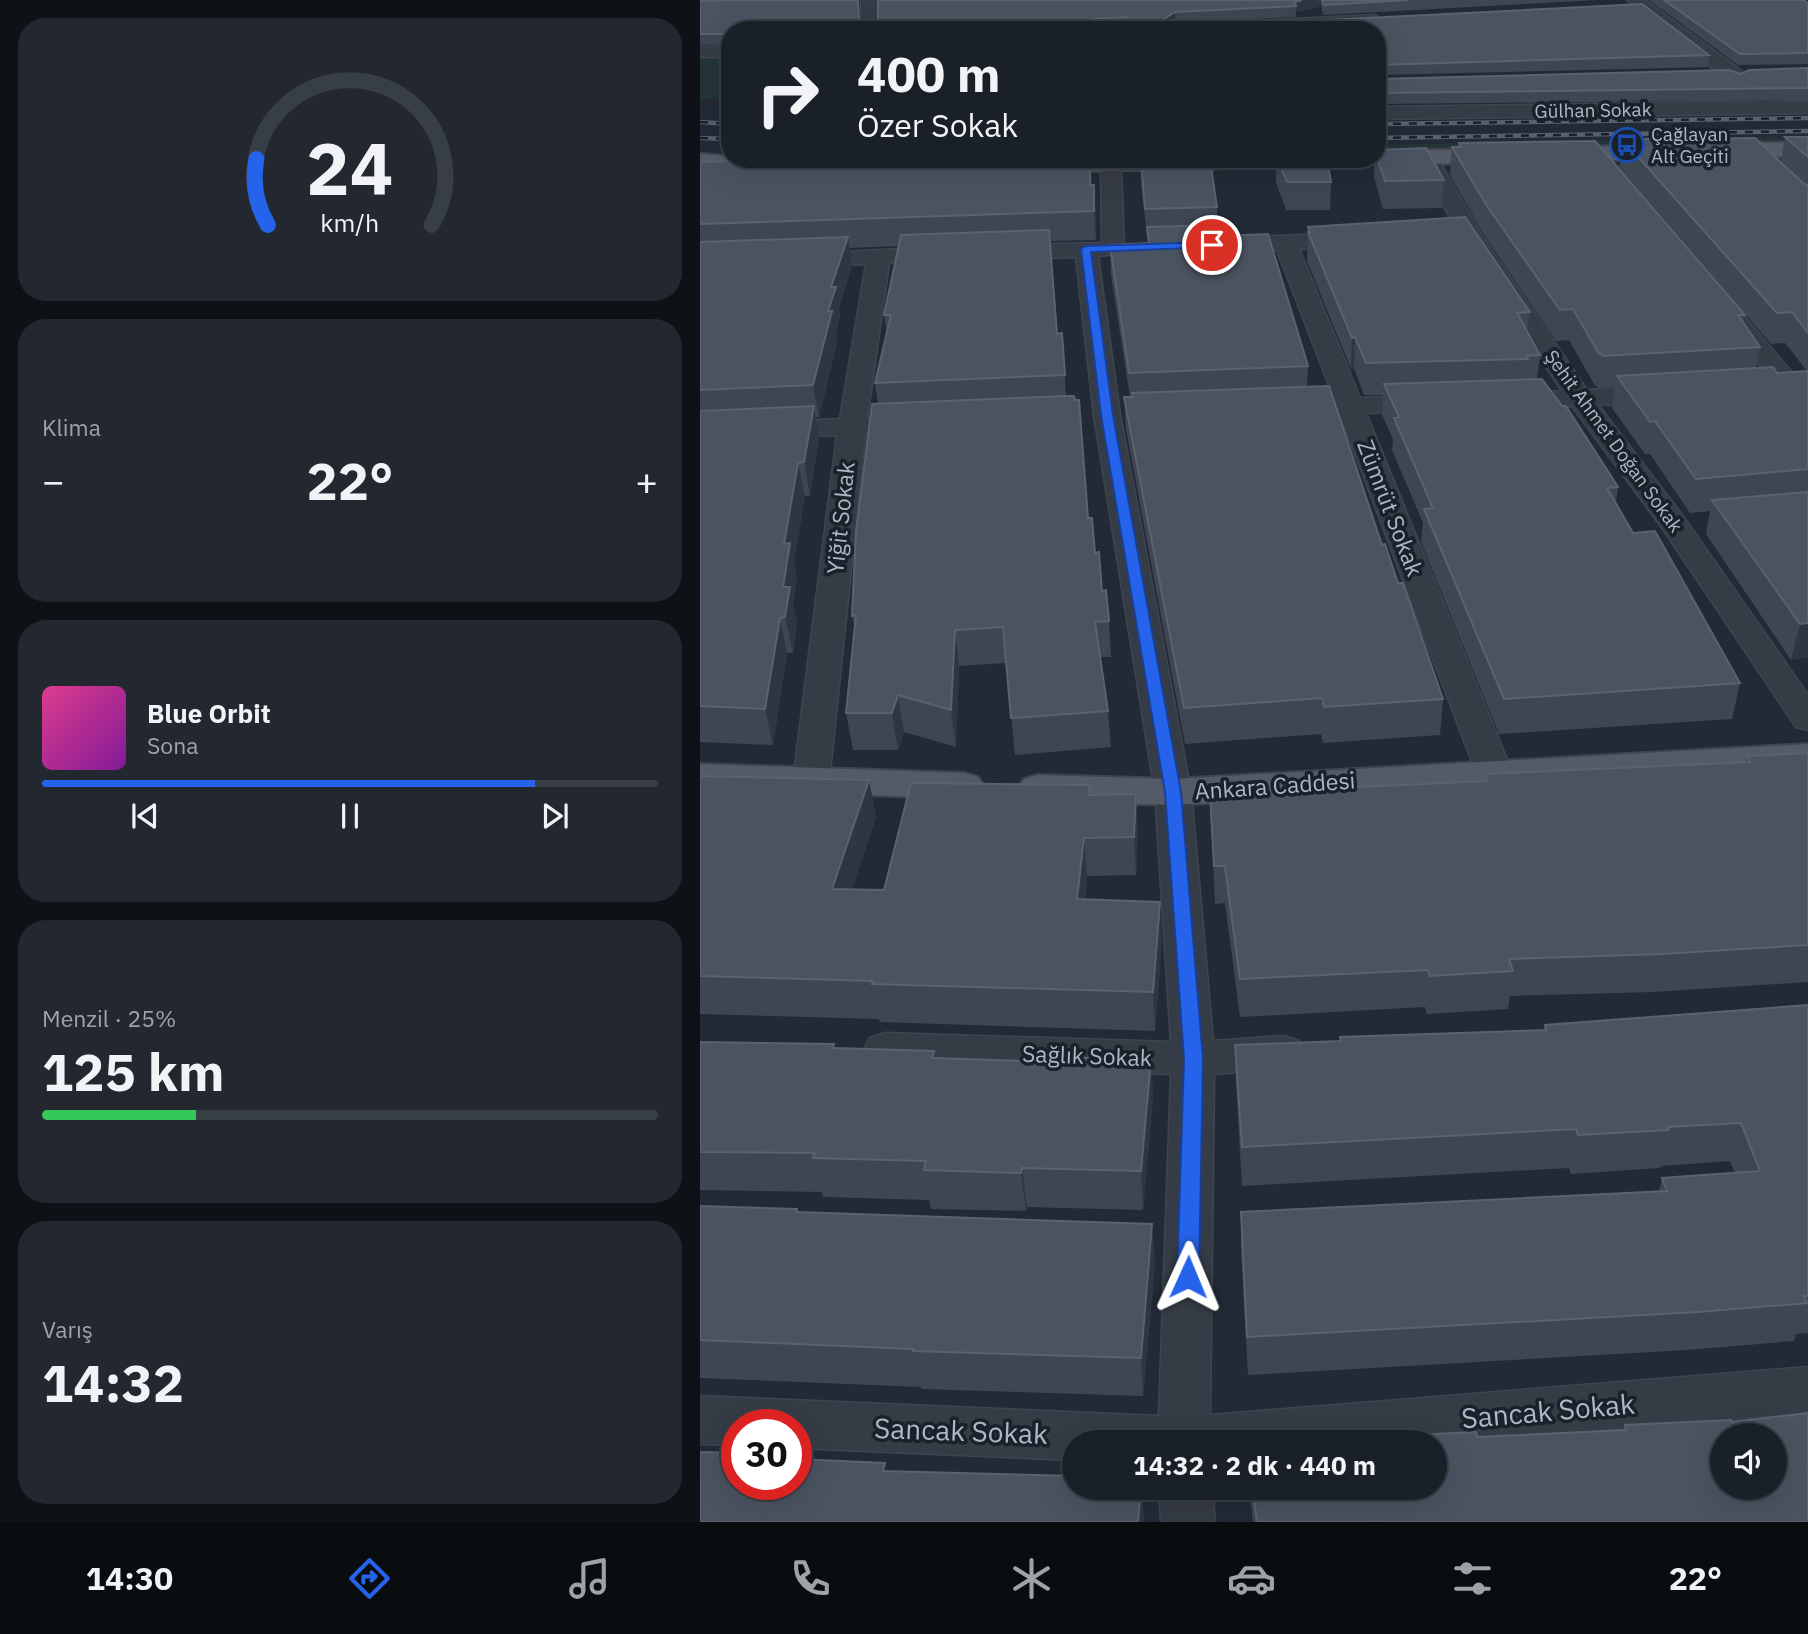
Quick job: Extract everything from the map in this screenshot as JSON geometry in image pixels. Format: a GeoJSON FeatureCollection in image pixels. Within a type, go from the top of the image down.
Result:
{"type":"FeatureCollection","features":[{"type":"Feature","properties":{"kind":"main road"},"geometry":{"type":"LineString","coordinates":[[1386,158],[1808,149]]}},
{"type":"Feature","properties":{"kind":"main road"},"geometry":{"type":"LineString","coordinates":[[700,161],[721,163]]}},
{"type":"Feature","properties":{"kind":"main road"},"geometry":{"type":"LineString","coordinates":[[700,170],[794,168]]}},
{"type":"Feature","properties":{"kind":"main road","name":"Ankara Caddesi"},"geometry":{"type":"LineString","coordinates":[[700,776],[1173,792],[1808,756]]}},
{"type":"Feature","properties":{"kind":"street"},"geometry":{"type":"LineString","coordinates":[[869,0],[870,21]]}},
{"type":"Feature","properties":{"kind":"street"},"geometry":{"type":"LineString","coordinates":[[1617,8],[1640,3],[1733,73],[1773,107]]}},
{"type":"Feature","properties":{"kind":"street"},"geometry":{"type":"LineString","coordinates":[[1222,9],[1228,21]]}},
{"type":"Feature","properties":{"kind":"street"},"geometry":{"type":"LineString","coordinates":[[1363,21],[1396,19]]}},
{"type":"Feature","properties":{"kind":"street"},"geometry":{"type":"LineString","coordinates":[[700,52],[721,52]]}},
{"type":"Feature","properties":{"kind":"street"},"geometry":{"type":"LineString","coordinates":[[1706,74],[1758,73]]}},
{"type":"Feature","properties":{"kind":"street","name":"Gülhan Sokak"},"geometry":{"type":"LineString","coordinates":[[1386,113],[1808,107]]}},
{"type":"Feature","properties":{"kind":"street"},"geometry":{"type":"LineString","coordinates":[[1750,150],[1768,167]]}},
{"type":"Feature","properties":{"kind":"street"},"geometry":{"type":"LineString","coordinates":[[1593,153],[1613,175]]}},
{"type":"Feature","properties":{"kind":"street","name":"Şehit Ahmet Doğan Sokak"},"geometry":{"type":"LineString","coordinates":[[1427,157],[1457,236],[1580,399],[1688,524],[1793,673],[1808,720]]}},
{"type":"Feature","properties":{"kind":"street"},"geometry":{"type":"LineString","coordinates":[[1110,168],[1099,249],[1107,416],[1173,792],[1193,1059],[1185,1430]]}},
{"type":"Feature","properties":{"kind":"street"},"geometry":{"type":"LineString","coordinates":[[1206,246],[1378,239]]}},
{"type":"Feature","properties":{"kind":"street","name":"Zümrüt Sokak"},"geometry":{"type":"LineString","coordinates":[[1286,243],[1494,772]]}},
{"type":"Feature","properties":{"kind":"street"},"geometry":{"type":"LineString","coordinates":[[783,259],[1139,248]]}},
{"type":"Feature","properties":{"kind":"street","name":"Yiğit Sokak"},"geometry":{"type":"LineString","coordinates":[[811,781],[852,426],[879,256]]}},
{"type":"Feature","properties":{"kind":"street"},"geometry":{"type":"LineString","coordinates":[[1711,291],[1799,386]]}},
{"type":"Feature","properties":{"kind":"street"},"geometry":{"type":"LineString","coordinates":[[1764,387],[1799,386]]}},
{"type":"Feature","properties":{"kind":"street"},"geometry":{"type":"LineString","coordinates":[[1485,402],[1685,393]]}},
{"type":"Feature","properties":{"kind":"street"},"geometry":{"type":"LineString","coordinates":[[1255,409],[1458,402]]}},
{"type":"Feature","properties":{"kind":"street"},"geometry":{"type":"LineString","coordinates":[[700,433],[946,422]]}},
{"type":"Feature","properties":{"kind":"street","name":"Sağlık Sokak"},"geometry":{"type":"LineString","coordinates":[[851,1048],[1193,1059],[1316,1050]]}},
{"type":"Feature","properties":{"kind":"street","name":"Sancak Sokak"},"geometry":{"type":"LineString","coordinates":[[1435,1430],[1808,1390]]}},
{"type":"Feature","properties":{"kind":"street","name":"Sancak Sokak"},"geometry":{"type":"LineString","coordinates":[[700,1420],[1062,1448]]}},
{"type":"Feature","properties":{"kind":"street"},"geometry":{"type":"LineString","coordinates":[[1187,1500],[1188,1522]]}},
{"type":"Feature","properties":{"kind":"shaded area"},"geometry":{"type":"Polygon","coordinates":[[[700,57],[721,57],[721,99],[700,99],[700,57]]]}},
{"type":"Feature","properties":{"kind":"shaded area"},"geometry":{"type":"Polygon","coordinates":[[[1808,136],[1808,141],[1386,151],[1386,145],[1808,136]]]}},
{"type":"Feature","properties":{"kind":"building"},"geometry":{"type":"Polygon","coordinates":[[[858,0],[859,21],[721,21],[721,34],[700,34],[700,1],[858,0]]]}},
{"type":"Feature","properties":{"kind":"building"},"geometry":{"type":"Polygon","coordinates":[[[878,0],[1302,0],[1295,2],[1296,6],[1175,12],[1164,19],[1166,21],[1126,21],[1126,17],[878,21],[878,0]]]}},
{"type":"Feature","properties":{"kind":"building"},"geometry":{"type":"Polygon","coordinates":[[[1322,0],[1408,0],[1324,5],[1322,0]]]}},
{"type":"Feature","properties":{"kind":"building"},"geometry":{"type":"Polygon","coordinates":[[[1664,0],[1803,0],[1808,3],[1808,53],[1740,54],[1664,0]]]}},
{"type":"Feature","properties":{"kind":"building"},"geometry":{"type":"Polygon","coordinates":[[[1642,4],[1709,55],[1386,65],[1386,21],[1328,20],[1642,4]]]}},
{"type":"Feature","properties":{"kind":"building"},"geometry":{"type":"Polygon","coordinates":[[[1808,68],[1808,88],[1386,93],[1386,79],[1729,70],[1741,74],[1749,70],[1808,68]]]}},
{"type":"Feature","properties":{"kind":"building"},"geometry":{"type":"Polygon","coordinates":[[[1785,137],[1808,137],[1808,157],[1785,137]]]}},
{"type":"Feature","properties":{"kind":"building"},"geometry":{"type":"Polygon","coordinates":[[[1755,138],[1808,185],[1808,333],[1792,312],[1777,313],[1623,140],[1755,138]]]}},
{"type":"Feature","properties":{"kind":"building"},"geometry":{"type":"Polygon","coordinates":[[[1595,141],[1745,315],[1738,315],[1760,347],[1603,356],[1573,309],[1560,310],[1487,206],[1452,147],[1461,147],[1459,143],[1595,141]]]}},
{"type":"Feature","properties":{"kind":"building"},"geometry":{"type":"Polygon","coordinates":[[[1426,148],[1444,180],[1385,181],[1381,168],[1386,168],[1386,150],[1426,148]]]}},
{"type":"Feature","properties":{"kind":"building"},"geometry":{"type":"Polygon","coordinates":[[[721,161],[721,168],[1090,168],[1090,185],[1094,185],[1094,211],[700,224],[700,162],[721,161]]]}},
{"type":"Feature","properties":{"kind":"building"},"geometry":{"type":"Polygon","coordinates":[[[1142,168],[1211,168],[1217,207],[1145,209],[1142,168]]]}},
{"type":"Feature","properties":{"kind":"building"},"geometry":{"type":"Polygon","coordinates":[[[1281,168],[1329,168],[1331,182],[1287,182],[1281,168]]]}},
{"type":"Feature","properties":{"kind":"building"},"geometry":{"type":"Polygon","coordinates":[[[1465,217],[1530,312],[1517,313],[1540,355],[1526,356],[1528,359],[1366,363],[1355,337],[1352,338],[1308,227],[1465,217]]]}},
{"type":"Feature","properties":{"kind":"building"},"geometry":{"type":"Polygon","coordinates":[[[1219,225],[1221,236],[1268,234],[1308,366],[1129,373],[1110,245],[1149,243],[1147,227],[1219,225]]]}},
{"type":"Feature","properties":{"kind":"building"},"geometry":{"type":"Polygon","coordinates":[[[1049,230],[1057,334],[1062,333],[1065,375],[875,383],[891,315],[884,315],[901,235],[1049,230]]]}},
{"type":"Feature","properties":{"kind":"building"},"geometry":{"type":"Polygon","coordinates":[[[848,237],[831,287],[836,287],[828,311],[832,311],[813,385],[700,390],[700,242],[848,237]]]}},
{"type":"Feature","properties":{"kind":"building"},"geometry":{"type":"Polygon","coordinates":[[[1773,367],[1777,373],[1808,371],[1808,469],[1696,479],[1655,421],[1650,422],[1617,376],[1773,367]]]}},
{"type":"Feature","properties":{"kind":"building"},"geometry":{"type":"Polygon","coordinates":[[[1542,379],[1562,406],[1566,406],[1618,487],[1607,488],[1633,533],[1655,531],[1740,683],[1504,699],[1424,509],[1433,508],[1394,418],[1399,417],[1384,384],[1542,379]]]}},
{"type":"Feature","properties":{"kind":"building"},"geometry":{"type":"Polygon","coordinates":[[[1329,386],[1382,545],[1385,544],[1398,583],[1403,583],[1443,699],[1324,707],[1322,698],[1184,708],[1124,397],[1133,397],[1132,393],[1329,386]]]}},
{"type":"Feature","properties":{"kind":"building"},"geometry":{"type":"Polygon","coordinates":[[[1074,396],[1075,400],[1079,400],[1088,518],[1092,518],[1095,553],[1099,552],[1102,591],[1106,590],[1109,621],[1095,622],[1108,711],[1011,718],[1003,627],[955,630],[951,710],[898,695],[892,713],[846,713],[856,615],[852,616],[856,532],[872,404],[1074,396]]]}},
{"type":"Feature","properties":{"kind":"building"},"geometry":{"type":"Polygon","coordinates":[[[814,406],[804,462],[798,463],[784,544],[790,543],[783,587],[790,587],[785,617],[780,618],[765,709],[700,706],[700,411],[814,406]]]}},
{"type":"Feature","properties":{"kind":"building"},"geometry":{"type":"Polygon","coordinates":[[[1808,492],[1808,623],[1800,624],[1712,500],[1808,492]]]}},
{"type":"Feature","properties":{"kind":"building"},"geometry":{"type":"Polygon","coordinates":[[[1808,753],[1808,945],[1662,954],[1509,959],[1513,971],[1430,976],[1428,970],[1240,979],[1225,866],[1214,866],[1210,794],[1487,781],[1486,774],[1750,762],[1747,756],[1808,753]]]}},
{"type":"Feature","properties":{"kind":"building"},"geometry":{"type":"Polygon","coordinates":[[[700,776],[869,780],[832,889],[884,890],[911,783],[1090,785],[1089,795],[1136,794],[1134,837],[1084,838],[1077,899],[1160,902],[1153,992],[700,976],[700,776]]]}},
{"type":"Feature","properties":{"kind":"building"},"geometry":{"type":"Polygon","coordinates":[[[1808,1005],[1808,1296],[1804,1296],[1807,1303],[1698,1312],[1247,1337],[1241,1212],[1667,1191],[1662,1178],[1760,1171],[1741,1123],[1578,1135],[1576,1129],[1242,1147],[1235,1045],[1341,1041],[1340,1037],[1546,1030],[1545,1025],[1808,1005]]]}},
{"type":"Feature","properties":{"kind":"building"},"geometry":{"type":"Polygon","coordinates":[[[700,1042],[834,1044],[833,1048],[934,1051],[932,1058],[1061,1062],[1062,1057],[1151,1060],[1141,1171],[1022,1168],[1021,1173],[924,1170],[926,1161],[813,1158],[815,1153],[700,1152],[700,1042]]]}},
{"type":"Feature","properties":{"kind":"building"},"geometry":{"type":"Polygon","coordinates":[[[700,1206],[797,1209],[797,1212],[1152,1224],[1141,1358],[913,1351],[700,1340],[700,1206]]]}},
{"type":"Feature","properties":{"kind":"building"},"geometry":{"type":"Polygon","coordinates":[[[1808,1413],[1808,1522],[1257,1522],[1254,1500],[1447,1500],[1447,1433],[1476,1432],[1477,1437],[1626,1430],[1625,1425],[1808,1413]]]}},
{"type":"Feature","properties":{"kind":"building"},"geometry":{"type":"Polygon","coordinates":[[[700,1452],[721,1453],[721,1500],[812,1500],[812,1460],[885,1463],[883,1471],[1062,1476],[1062,1500],[1140,1500],[1138,1522],[700,1522],[700,1452]]]}},
{"type":"Feature","properties":{"kind":"railway"},"geometry":{"type":"LineString","coordinates":[[1386,124],[1808,118]]}},
{"type":"Feature","properties":{"kind":"railway"},"geometry":{"type":"LineString","coordinates":[[700,122],[721,123]]}},
{"type":"Feature","properties":{"kind":"railway"},"geometry":{"type":"LineString","coordinates":[[1386,138],[1808,131]]}},
{"type":"Feature","properties":{"kind":"railway"},"geometry":{"type":"LineString","coordinates":[[700,138],[721,139]]}},
{"type":"Feature","properties":{"kind":"place","name":"Çağlayan Alt Geçiti"},"geometry":{"type":"Point","coordinates":[1627,145]}},
{"type":"Feature","properties":{"kind":"route"},"geometry":{"type":"LineString","coordinates":[[1188,1277],[1193,1059],[1173,792],[1107,415],[1086,249],[1212,245]]}}]}
